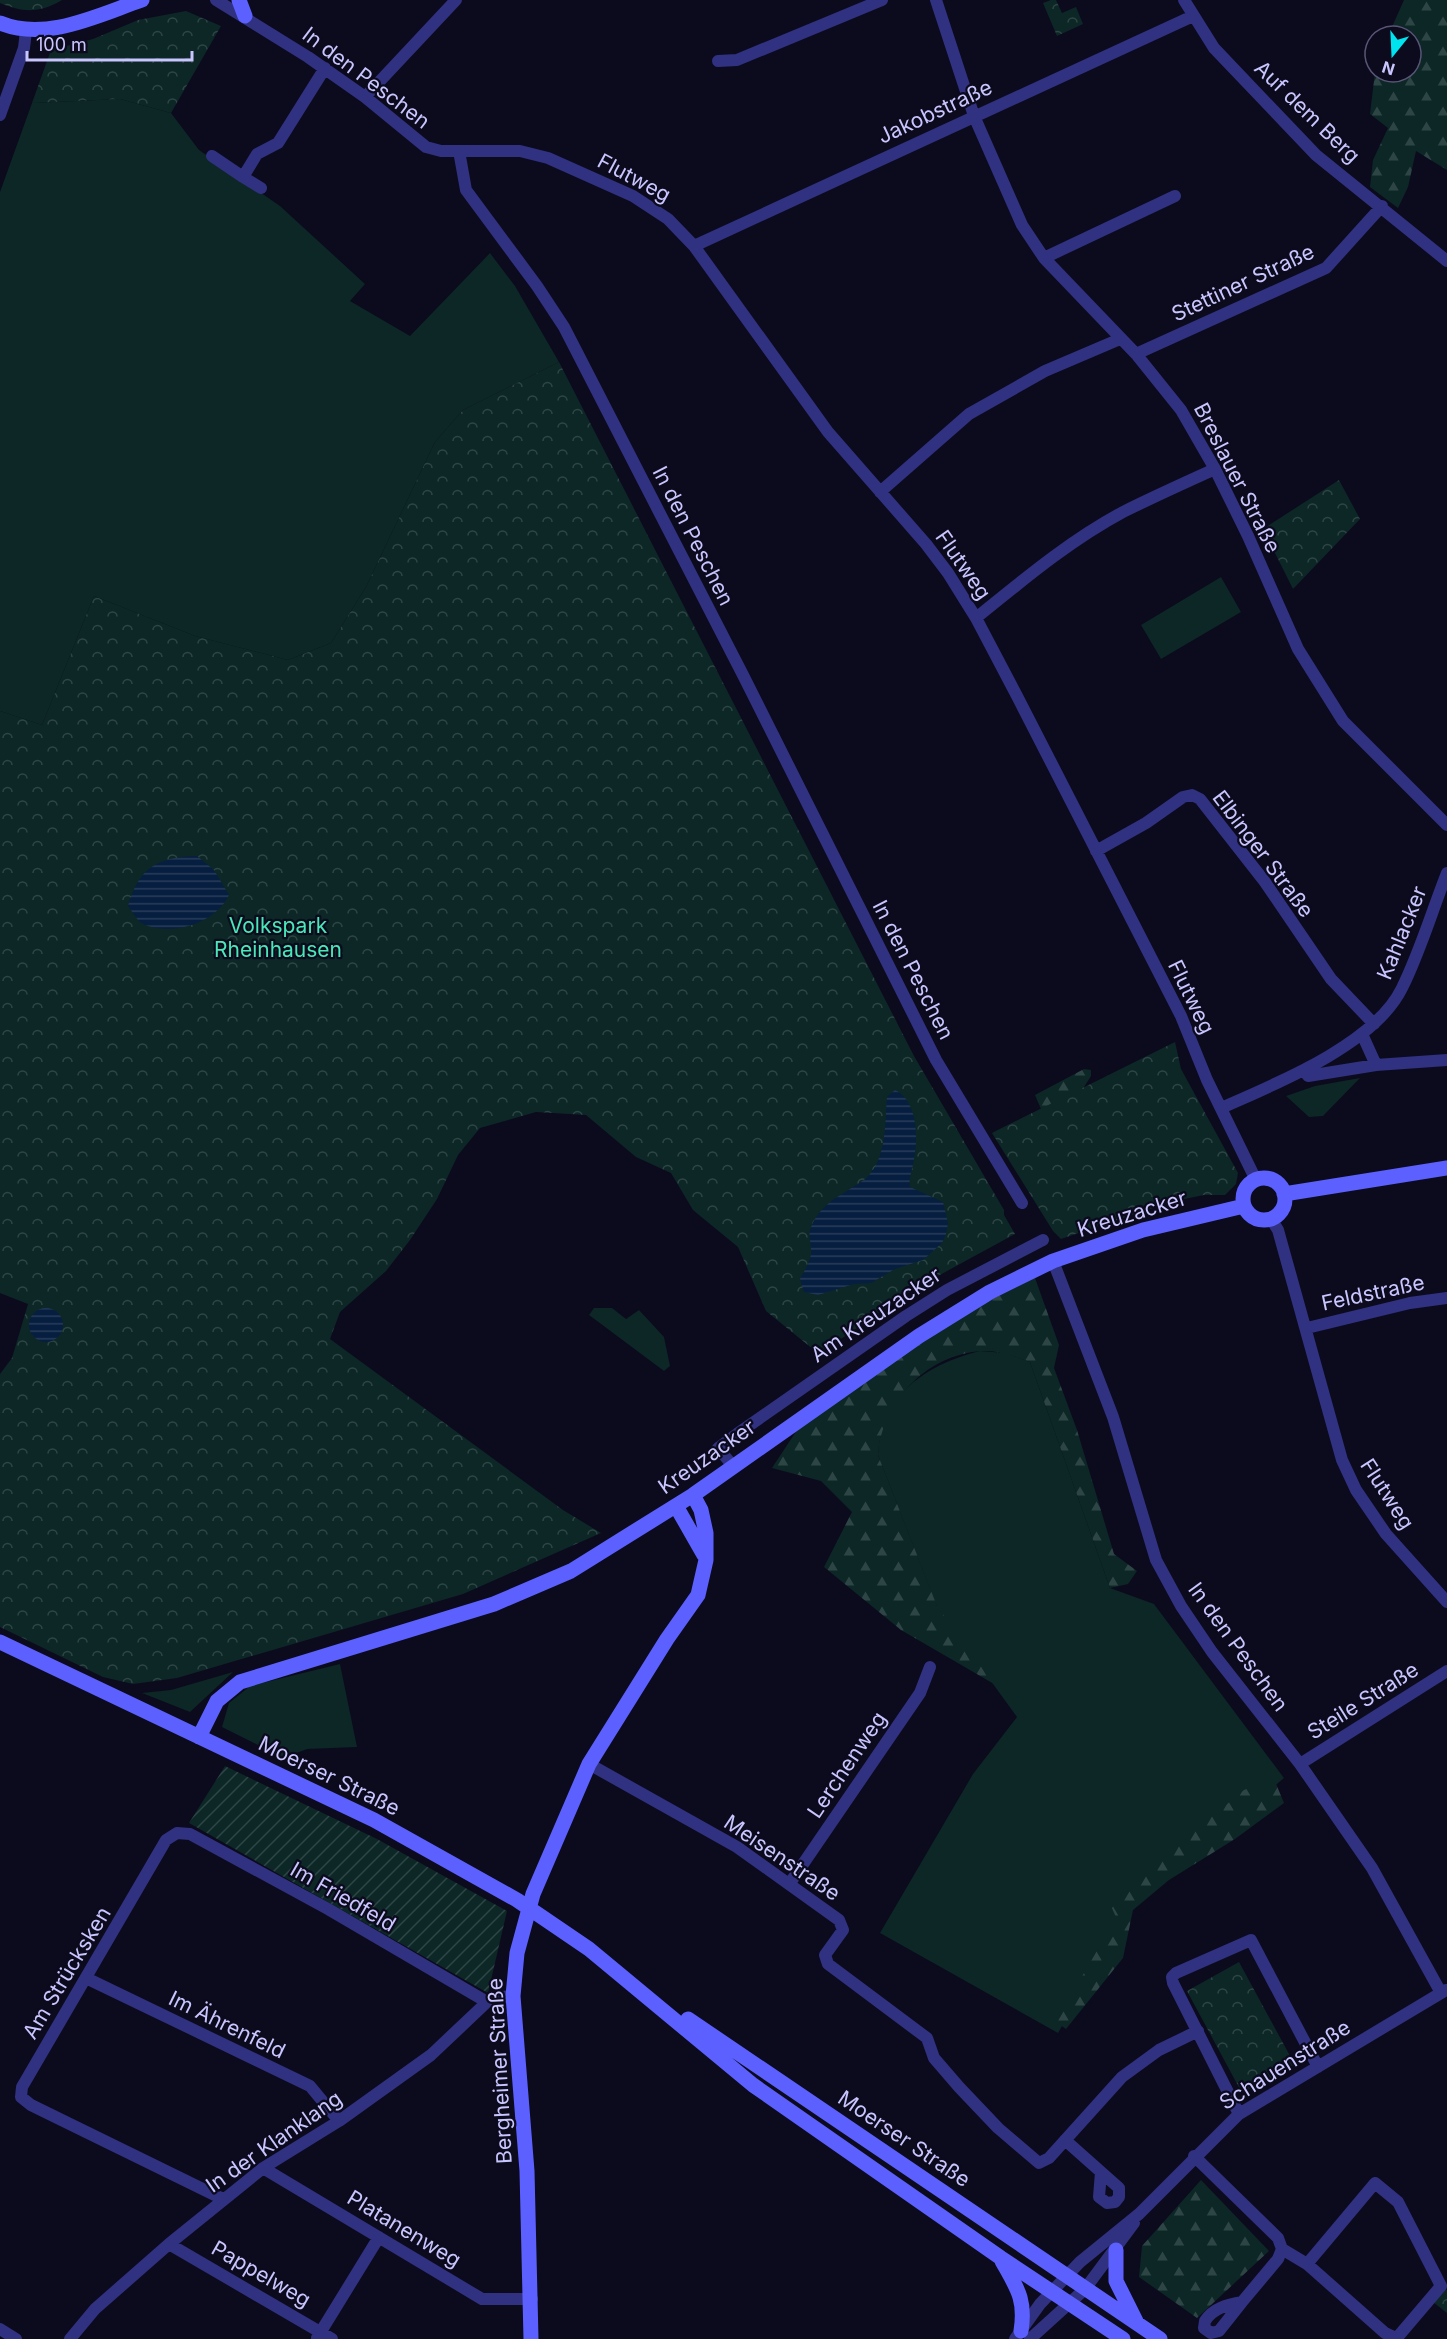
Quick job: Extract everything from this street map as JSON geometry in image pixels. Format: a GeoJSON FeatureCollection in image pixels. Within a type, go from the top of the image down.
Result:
{"type":"FeatureCollection","features":[{"type":"Feature","properties":{"kind":"street"},"geometry":{"type":"LineString","coordinates":[[0,23],[39,31],[82,20],[142,0]]}},
{"type":"Feature","properties":{"kind":"street","name":"In den Peschen"},"geometry":{"type":"LineString","coordinates":[[216,0],[325,68],[365,97],[426,147],[441,151],[459,151],[466,190],[537,286],[564,327],[744,677],[936,1060],[1022,1203]]}},
{"type":"Feature","properties":{"kind":"street"},"geometry":{"type":"LineString","coordinates":[[239,0],[245,16]]}},
{"type":"Feature","properties":{"kind":"street"},"geometry":{"type":"LineString","coordinates":[[365,97],[456,0]]}},
{"type":"Feature","properties":{"kind":"street"},"geometry":{"type":"LineString","coordinates":[[718,61],[737,60],[882,0]]}},
{"type":"Feature","properties":{"kind":"street","name":"Breslauer Straße"},"geometry":{"type":"LineString","coordinates":[[936,0],[974,116],[1022,225],[1044,258],[1136,354],[1181,410],[1215,469],[1298,649],[1342,721],[1447,825]]}},
{"type":"Feature","properties":{"kind":"street","name":"Auf dem Berg"},"geometry":{"type":"LineString","coordinates":[[1184,0],[1214,48],[1316,155],[1382,206],[1447,261]]}},
{"type":"Feature","properties":{"kind":"street","name":"Jakobstraße"},"geometry":{"type":"LineString","coordinates":[[694,246],[1192,16]]}},
{"type":"Feature","properties":{"kind":"street"},"geometry":{"type":"LineString","coordinates":[[0,115],[24,48],[26,30]]}},
{"type":"Feature","properties":{"kind":"street"},"geometry":{"type":"LineString","coordinates":[[243,177],[257,154],[278,143],[325,68]]}},
{"type":"Feature","properties":{"kind":"street","name":"Flutweg"},"geometry":{"type":"LineString","coordinates":[[459,151],[511,150],[548,158],[633,196],[668,219],[694,246],[828,432],[926,544],[976,618],[1181,1016],[1221,1108],[1256,1180]]}},
{"type":"Feature","properties":{"kind":"street"},"geometry":{"type":"LineString","coordinates":[[212,156],[261,188]]}},
{"type":"Feature","properties":{"kind":"street"},"geometry":{"type":"LineString","coordinates":[[1044,258],[1175,196]]}},
{"type":"Feature","properties":{"kind":"street","name":"Stettiner Straße"},"geometry":{"type":"LineString","coordinates":[[1136,354],[1326,268],[1382,206]]}},
{"type":"Feature","properties":{"kind":"street"},"geometry":{"type":"LineString","coordinates":[[880,492],[969,414],[1046,371],[1120,339]]}},
{"type":"Feature","properties":{"kind":"street"},"geometry":{"type":"LineString","coordinates":[[976,618],[1041,565],[1095,529],[1123,512],[1215,469]]}},
{"type":"Feature","properties":{"kind":"street","name":"Elbinger Straße"},"geometry":{"type":"LineString","coordinates":[[1096,851],[1146,823],[1183,797],[1192,795],[1200,799],[1265,882],[1331,978],[1374,1024]]}},
{"type":"Feature","properties":{"kind":"street","name":"Kahlacker"},"geometry":{"type":"LineString","coordinates":[[1221,1108],[1304,1070],[1374,1024],[1401,990],[1447,873]]}},
{"type":"Feature","properties":{"kind":"street"},"geometry":{"type":"LineString","coordinates":[[1362,1034],[1376,1065],[1447,1060]]}},
{"type":"Feature","properties":{"kind":"street","name":"Kahlacker"},"geometry":{"type":"LineString","coordinates":[[1304,1070],[1308,1076],[1376,1065]]}},
{"type":"Feature","properties":{"kind":"street"},"geometry":{"type":"LineString","coordinates":[[1284,1194],[1447,1168]]}},
{"type":"Feature","properties":{"kind":"street"},"geometry":{"type":"LineString","coordinates":[[1270,1179],[1277,1182],[1284,1194],[1284,1206],[1271,1219],[1255,1218],[1244,1206],[1245,1190],[1256,1180],[1270,1179]]}},
{"type":"Feature","properties":{"kind":"street","name":"Kreuzacker"},"geometry":{"type":"LineString","coordinates":[[199,1737],[217,1701],[240,1682],[494,1604],[572,1571],[693,1495],[949,1316],[990,1292],[1053,1261],[1143,1230],[1244,1206]]}},
{"type":"Feature","properties":{"kind":"street","name":"Flutweg"},"geometry":{"type":"LineString","coordinates":[[1271,1219],[1278,1230],[1307,1328],[1335,1441],[1356,1490],[1386,1534],[1447,1602]]}},
{"type":"Feature","properties":{"kind":"street","name":"Am Kreuzacker"},"geometry":{"type":"LineString","coordinates":[[733,1466],[718,1448],[737,1434],[947,1290],[1043,1240]]}},
{"type":"Feature","properties":{"kind":"street","name":"In den Peschen"},"geometry":{"type":"LineString","coordinates":[[1053,1261],[1113,1417],[1156,1560],[1181,1606],[1212,1652],[1300,1764],[1372,1868],[1443,1990]]}},
{"type":"Feature","properties":{"kind":"street","name":"Feldstraße"},"geometry":{"type":"LineString","coordinates":[[1307,1328],[1398,1305],[1447,1298]]}},
{"type":"Feature","properties":{"kind":"street"},"geometry":{"type":"LineString","coordinates":[[737,1434],[750,1453]]}},
{"type":"Feature","properties":{"kind":"street","name":"Bergheimer Straße"},"geometry":{"type":"LineString","coordinates":[[531,2339],[532,2300],[527,2171],[513,1996],[517,1953],[529,1907],[589,1764],[649,1665],[698,1595],[706,1560],[703,1521],[693,1495]]}},
{"type":"Feature","properties":{"kind":"street"},"geometry":{"type":"LineString","coordinates":[[676,1506],[706,1560]]}},
{"type":"Feature","properties":{"kind":"street","name":"Moerser Straße"},"geometry":{"type":"LineString","coordinates":[[0,1642],[374,1820],[529,1907],[623,1976],[1160,2339]]}},
{"type":"Feature","properties":{"kind":"street","name":"Lerchenweg"},"geometry":{"type":"LineString","coordinates":[[790,1883],[920,1693],[930,1667]]}},
{"type":"Feature","properties":{"kind":"street","name":"Steile Straße"},"geometry":{"type":"LineString","coordinates":[[1300,1764],[1447,1671]]}},
{"type":"Feature","properties":{"kind":"street","name":"Meisenstraße"},"geometry":{"type":"LineString","coordinates":[[589,1764],[737,1847],[790,1883],[843,1925],[843,1930],[825,1955],[828,1964],[927,2038],[934,2058],[961,2090],[998,2128],[1039,2163],[1049,2158],[1065,2140]]}},
{"type":"Feature","properties":{"kind":"street","name":"Am Strücksken"},"geometry":{"type":"LineString","coordinates":[[177,1833],[166,1840],[22,2087],[21,2097],[31,2105],[223,2199]]}},
{"type":"Feature","properties":{"kind":"street","name":"Im Friedfeld"},"geometry":{"type":"LineString","coordinates":[[177,1833],[190,1834],[328,1909],[487,2002]]}},
{"type":"Feature","properties":{"kind":"street"},"geometry":{"type":"LineString","coordinates":[[1239,2114],[1172,1977],[1251,1940],[1318,2067]]}},
{"type":"Feature","properties":{"kind":"street","name":"Moerser Straße"},"geometry":{"type":"LineString","coordinates":[[623,1976],[753,2085],[1001,2258],[1123,2339]]}},
{"type":"Feature","properties":{"kind":"street","name":"Im Ährenfeld"},"geometry":{"type":"LineString","coordinates":[[86,1978],[310,2086],[339,2121]]}},
{"type":"Feature","properties":{"kind":"street","name":"Schauenstraße"},"geometry":{"type":"LineString","coordinates":[[1022,2336],[1053,2291],[1080,2262],[1139,2214],[1194,2156],[1239,2114],[1443,1990]]}},
{"type":"Feature","properties":{"kind":"street"},"geometry":{"type":"LineString","coordinates":[[487,2002],[501,1996],[513,1996]]}},
{"type":"Feature","properties":{"kind":"street","name":"In der Klanklang"},"geometry":{"type":"LineString","coordinates":[[70,2339],[95,2309],[223,2199],[263,2168],[339,2121],[431,2055],[487,2002]]}},
{"type":"Feature","properties":{"kind":"street"},"geometry":{"type":"LineString","coordinates":[[1101,2172],[1065,2140],[1106,2093],[1140,2062],[1198,2031]]}},
{"type":"Feature","properties":{"kind":"street"},"geometry":{"type":"LineString","coordinates":[[1194,2156],[1278,2238],[1282,2249],[1307,2264],[1385,2332],[1397,2339],[1441,2286],[1398,2202],[1374,2182],[1307,2264]]}},
{"type":"Feature","properties":{"kind":"street","name":"Platanenweg"},"geometry":{"type":"LineString","coordinates":[[263,2168],[482,2299],[532,2300]]}},
{"type":"Feature","properties":{"kind":"street","name":"Schauenstraße"},"geometry":{"type":"LineString","coordinates":[[1022,2336],[1070,2304],[1085,2289],[1116,2250],[1139,2214]]}},
{"type":"Feature","properties":{"kind":"street"},"geometry":{"type":"LineString","coordinates":[[318,2336],[379,2237]]}},
{"type":"Feature","properties":{"kind":"street","name":"Pappelweg"},"geometry":{"type":"LineString","coordinates":[[170,2244],[318,2336],[332,2339]]}},
{"type":"Feature","properties":{"kind":"street"},"geometry":{"type":"LineString","coordinates":[[1242,2302],[1278,2259],[1282,2249]]}},
{"type":"Feature","properties":{"kind":"street"},"geometry":{"type":"LineString","coordinates":[[1116,2250],[1116,2281],[1138,2324]]}},
{"type":"Feature","properties":{"kind":"street"},"geometry":{"type":"LineString","coordinates":[[1001,2258],[1022,2298],[1024,2312],[1022,2336]]}},
{"type":"Feature","properties":{"kind":"street"},"geometry":{"type":"LineString","coordinates":[[0,2329],[16,2339]]}},
{"type":"Feature","properties":{"kind":"green space"},"geometry":{"type":"Polygon","coordinates":[[[0,0],[62,0],[39,9],[24,10],[0,3],[0,0]]]}},
{"type":"Feature","properties":{"kind":"green space"},"geometry":{"type":"Polygon","coordinates":[[[1056,0],[1062,13],[1076,7],[1083,24],[1057,36],[1043,3],[1056,0]]]}},
{"type":"Feature","properties":{"kind":"green space"},"geometry":{"type":"Polygon","coordinates":[[[1404,0],[1447,0],[1447,170],[1416,151],[1408,187],[1398,208],[1370,187],[1373,160],[1388,128],[1370,114],[1374,84],[1423,84],[1423,24],[1393,24],[1404,0]]]}},
{"type":"Feature","properties":{"kind":"green space"},"geometry":{"type":"Polygon","coordinates":[[[186,11],[221,26],[171,113],[120,99],[32,103],[51,50],[93,39],[138,20],[186,11]]]}},
{"type":"Feature","properties":{"kind":"green space"},"geometry":{"type":"Polygon","coordinates":[[[120,99],[171,113],[199,150],[280,206],[365,284],[350,301],[410,336],[490,253],[515,286],[559,362],[463,410],[435,442],[366,587],[331,643],[288,660],[195,636],[94,596],[42,725],[0,711],[0,192],[32,103],[120,99]]]}},
{"type":"Feature","properties":{"kind":"green space","name":"Volkspark Rheinhausen"},"geometry":{"type":"Polygon","coordinates":[[[559,362],[914,1056],[1004,1210],[1004,1215],[1015,1234],[914,1289],[819,1354],[766,1311],[738,1247],[693,1210],[671,1173],[636,1157],[586,1115],[536,1112],[480,1128],[458,1155],[437,1199],[410,1240],[386,1271],[340,1312],[330,1339],[563,1510],[601,1533],[463,1594],[177,1678],[133,1684],[103,1677],[0,1627],[0,1374],[12,1358],[28,1304],[0,1293],[0,711],[42,725],[94,596],[195,636],[288,660],[331,643],[366,587],[435,442],[463,410],[559,362]]]}},
{"type":"Feature","properties":{"kind":"green space"},"geometry":{"type":"Polygon","coordinates":[[[1339,480],[1360,519],[1293,589],[1263,529],[1339,480]]]}},
{"type":"Feature","properties":{"kind":"green space"},"geometry":{"type":"Polygon","coordinates":[[[1221,577],[1241,612],[1161,659],[1141,625],[1221,577]]]}},
{"type":"Feature","properties":{"kind":"green space"},"geometry":{"type":"Polygon","coordinates":[[[1175,1042],[1181,1069],[1238,1173],[1236,1184],[1225,1195],[1204,1195],[1174,1201],[1061,1239],[1053,1231],[992,1133],[1175,1042]]]}},
{"type":"Feature","properties":{"kind":"green space"},"geometry":{"type":"Polygon","coordinates":[[[1084,1069],[1091,1070],[1091,1076],[1079,1095],[992,1133],[1041,1109],[1035,1095],[1084,1069]]]}},
{"type":"Feature","properties":{"kind":"green space"},"geometry":{"type":"Polygon","coordinates":[[[1360,1078],[1323,1116],[1309,1117],[1286,1096],[1315,1086],[1360,1078]]]}},
{"type":"Feature","properties":{"kind":"green space"},"geometry":{"type":"Polygon","coordinates":[[[1035,1278],[1059,1345],[1054,1368],[1077,1430],[1114,1554],[1137,1571],[1128,1584],[1110,1588],[1030,1362],[1000,1352],[987,1351],[961,1354],[942,1361],[910,1385],[898,1400],[881,1435],[878,1455],[937,1606],[994,1684],[901,1630],[824,1567],[852,1512],[821,1481],[772,1468],[799,1427],[869,1377],[982,1304],[1035,1278]]]}},
{"type":"Feature","properties":{"kind":"green space"},"geometry":{"type":"Polygon","coordinates":[[[594,1308],[612,1308],[626,1319],[639,1310],[664,1337],[670,1366],[664,1371],[589,1315],[594,1308]]]}},
{"type":"Feature","properties":{"kind":"green space"},"geometry":{"type":"Polygon","coordinates":[[[980,1351],[1006,1353],[1030,1362],[1110,1588],[1154,1604],[1284,1778],[1130,1909],[1058,2033],[880,1933],[973,1774],[1017,1717],[937,1607],[878,1455],[881,1434],[888,1415],[910,1385],[941,1365],[980,1351]]]}},
{"type":"Feature","properties":{"kind":"green space"},"geometry":{"type":"Polygon","coordinates":[[[340,1664],[357,1747],[307,1749],[284,1758],[222,1727],[229,1703],[250,1686],[340,1664]]]}},
{"type":"Feature","properties":{"kind":"green space"},"geometry":{"type":"Polygon","coordinates":[[[233,1672],[190,1712],[142,1693],[171,1690],[233,1672]]]}},
{"type":"Feature","properties":{"kind":"green space"},"geometry":{"type":"Polygon","coordinates":[[[225,1766],[377,1839],[507,1911],[488,1993],[189,1823],[225,1766]]]}},
{"type":"Feature","properties":{"kind":"green space"},"geometry":{"type":"Polygon","coordinates":[[[1274,1779],[1284,1803],[1235,1839],[1169,1880],[1133,1910],[1123,1958],[1066,2029],[1056,2022],[1116,1917],[1106,1895],[1181,1842],[1244,1790],[1274,1779]]]}},
{"type":"Feature","properties":{"kind":"green space"},"geometry":{"type":"Polygon","coordinates":[[[1239,1962],[1295,2065],[1242,2093],[1187,1991],[1239,1962]]]}},
{"type":"Feature","properties":{"kind":"green space"},"geometry":{"type":"Polygon","coordinates":[[[1201,2180],[1269,2251],[1197,2318],[1139,2277],[1142,2246],[1201,2180]]]}},
{"type":"Feature","properties":{"kind":"green space"},"geometry":{"type":"Polygon","coordinates":[[[1443,2289],[1447,2290],[1447,2313],[1433,2302],[1443,2289]]]}},
{"type":"Feature","properties":{"kind":"water"},"geometry":{"type":"Polygon","coordinates":[[[197,856],[214,870],[229,895],[223,905],[204,920],[180,928],[154,928],[141,923],[128,906],[144,873],[161,862],[197,856]]]}},
{"type":"Feature","properties":{"kind":"water"},"geometry":{"type":"Polygon","coordinates":[[[895,1090],[908,1102],[915,1121],[916,1141],[910,1187],[943,1202],[948,1223],[942,1243],[923,1260],[895,1269],[871,1283],[854,1284],[818,1295],[804,1292],[800,1279],[810,1257],[812,1225],[825,1206],[865,1179],[872,1171],[881,1152],[887,1097],[895,1090]]]}},
{"type":"Feature","properties":{"kind":"water"},"geometry":{"type":"Polygon","coordinates":[[[46,1308],[58,1313],[63,1325],[58,1337],[46,1342],[34,1337],[29,1325],[34,1313],[46,1308]]]}}]}
